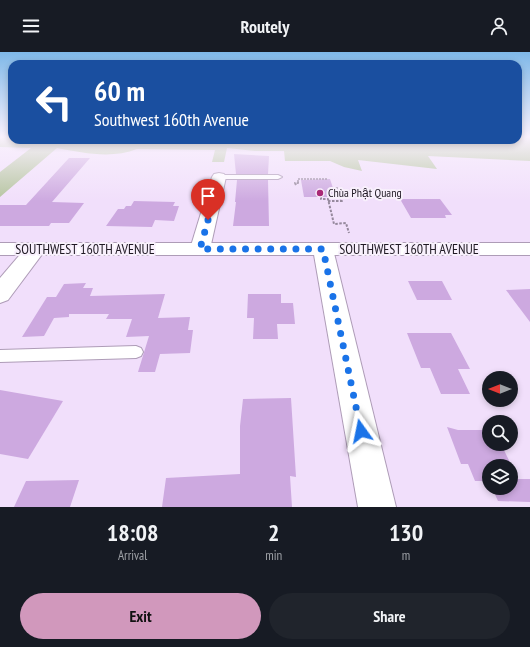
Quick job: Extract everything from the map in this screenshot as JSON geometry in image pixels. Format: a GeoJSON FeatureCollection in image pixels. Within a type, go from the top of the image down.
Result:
{"type":"FeatureCollection","features":[{"type":"Feature","properties":{"kind":"street"},"geometry":{"type":"LineString","coordinates":[[200,249],[220,177]]}},
{"type":"Feature","properties":{"kind":"street","name":"SOUTHWEST 160TH AVENUE"},"geometry":{"type":"LineString","coordinates":[[0,249],[530,249]]}},
{"type":"Feature","properties":{"kind":"street"},"geometry":{"type":"LineString","coordinates":[[0,294],[36,249]]}},
{"type":"Feature","properties":{"kind":"street"},"geometry":{"type":"LineString","coordinates":[[323,249],[377,507]]}},
{"type":"Feature","properties":{"kind":"lane"},"geometry":{"type":"LineString","coordinates":[[220,177],[278,177]]}},
{"type":"Feature","properties":{"kind":"lane"},"geometry":{"type":"LineString","coordinates":[[0,356],[136,352]]}},
{"type":"Feature","properties":{"kind":"path"},"geometry":{"type":"LineString","coordinates":[[296,185],[295,183],[298,182],[298,179],[327,180]]}},
{"type":"Feature","properties":{"kind":"path"},"geometry":{"type":"LineString","coordinates":[[320,197],[321,199],[328,199],[328,201],[342,201],[338,188],[333,188]]}},
{"type":"Feature","properties":{"kind":"path"},"geometry":{"type":"LineString","coordinates":[[328,201],[334,224],[346,223],[354,249]]}},
{"type":"Feature","properties":{"kind":"green space"},"geometry":{"type":"Polygon","coordinates":[[[18,158],[45,158],[0,197],[0,172],[18,158]]]}},
{"type":"Feature","properties":{"kind":"green space"},"geometry":{"type":"Polygon","coordinates":[[[213,158],[225,158],[224,162],[212,162],[213,158]]]}},
{"type":"Feature","properties":{"kind":"green space"},"geometry":{"type":"Polygon","coordinates":[[[285,158],[430,158],[437,169],[358,160],[362,171],[344,167],[330,161],[285,161],[285,158]]]}},
{"type":"Feature","properties":{"kind":"green space"},"geometry":{"type":"Polygon","coordinates":[[[474,158],[530,158],[530,161],[474,158]]]}},
{"type":"Feature","properties":{"kind":"building"},"geometry":{"type":"Polygon","coordinates":[[[69,158],[90,158],[52,202],[84,203],[69,223],[51,223],[49,226],[0,226],[0,205],[26,205],[69,158]]]}},
{"type":"Feature","properties":{"kind":"building"},"geometry":{"type":"Polygon","coordinates":[[[234,158],[269,158],[268,174],[236,174],[234,158]]]}},
{"type":"Feature","properties":{"kind":"building","name":"Chùa Phật Quang"},"geometry":{"type":"Polygon","coordinates":[[[330,179],[336,197],[304,197],[301,180],[330,179]]]}},
{"type":"Feature","properties":{"kind":"building"},"geometry":{"type":"Polygon","coordinates":[[[237,180],[268,180],[269,226],[233,226],[237,180]]]}},
{"type":"Feature","properties":{"kind":"building"},"geometry":{"type":"Polygon","coordinates":[[[400,199],[440,199],[452,215],[445,215],[446,218],[411,218],[400,199]]]}},
{"type":"Feature","properties":{"kind":"building"},"geometry":{"type":"Polygon","coordinates":[[[134,201],[175,202],[173,206],[179,206],[174,221],[155,220],[152,227],[106,226],[118,209],[124,209],[126,206],[131,206],[134,201]]]}},
{"type":"Feature","properties":{"kind":"building"},"geometry":{"type":"Polygon","coordinates":[[[408,281],[442,281],[452,300],[417,300],[408,281]]]}},
{"type":"Feature","properties":{"kind":"building"},"geometry":{"type":"Polygon","coordinates":[[[86,283],[83,288],[93,288],[90,296],[165,294],[158,318],[190,317],[188,330],[193,330],[190,353],[160,354],[155,372],[138,372],[149,336],[126,337],[132,319],[106,319],[109,314],[69,314],[69,317],[54,318],[44,336],[22,337],[47,297],[56,297],[64,284],[86,283]]]}},
{"type":"Feature","properties":{"kind":"building"},"geometry":{"type":"Polygon","coordinates":[[[530,289],[530,322],[506,290],[530,289]]]}},
{"type":"Feature","properties":{"kind":"building"},"geometry":{"type":"Polygon","coordinates":[[[248,294],[281,294],[281,303],[293,303],[295,324],[277,324],[278,339],[253,339],[254,318],[247,318],[248,294]]]}},
{"type":"Feature","properties":{"kind":"building"},"geometry":{"type":"Polygon","coordinates":[[[407,333],[451,333],[470,369],[458,369],[470,394],[441,394],[430,368],[421,368],[407,333]]]}},
{"type":"Feature","properties":{"kind":"building"},"geometry":{"type":"Polygon","coordinates":[[[0,390],[63,401],[28,459],[0,454],[0,390]]]}},
{"type":"Feature","properties":{"kind":"building"},"geometry":{"type":"Polygon","coordinates":[[[291,398],[296,477],[290,476],[292,507],[162,507],[166,478],[240,474],[240,426],[243,399],[291,398]]]}},
{"type":"Feature","properties":{"kind":"building"},"geometry":{"type":"Polygon","coordinates":[[[447,427],[458,430],[482,430],[482,451],[504,451],[508,459],[482,459],[482,481],[475,481],[468,464],[461,464],[447,427]]]}},
{"type":"Feature","properties":{"kind":"building"},"geometry":{"type":"Polygon","coordinates":[[[518,479],[530,479],[530,502],[498,501],[495,495],[518,495],[518,479]]]}},
{"type":"Feature","properties":{"kind":"building"},"geometry":{"type":"Polygon","coordinates":[[[79,480],[70,507],[14,507],[26,481],[79,480]]]}},
{"type":"Feature","properties":{"kind":"place","name":"Chùa Phật Quang"},"geometry":{"type":"Point","coordinates":[320,193]}},
{"type":"Feature","properties":{"kind":"route"},"geometry":{"type":"LineString","coordinates":[[208,220],[200,249],[323,249],[361,431]]}}]}
